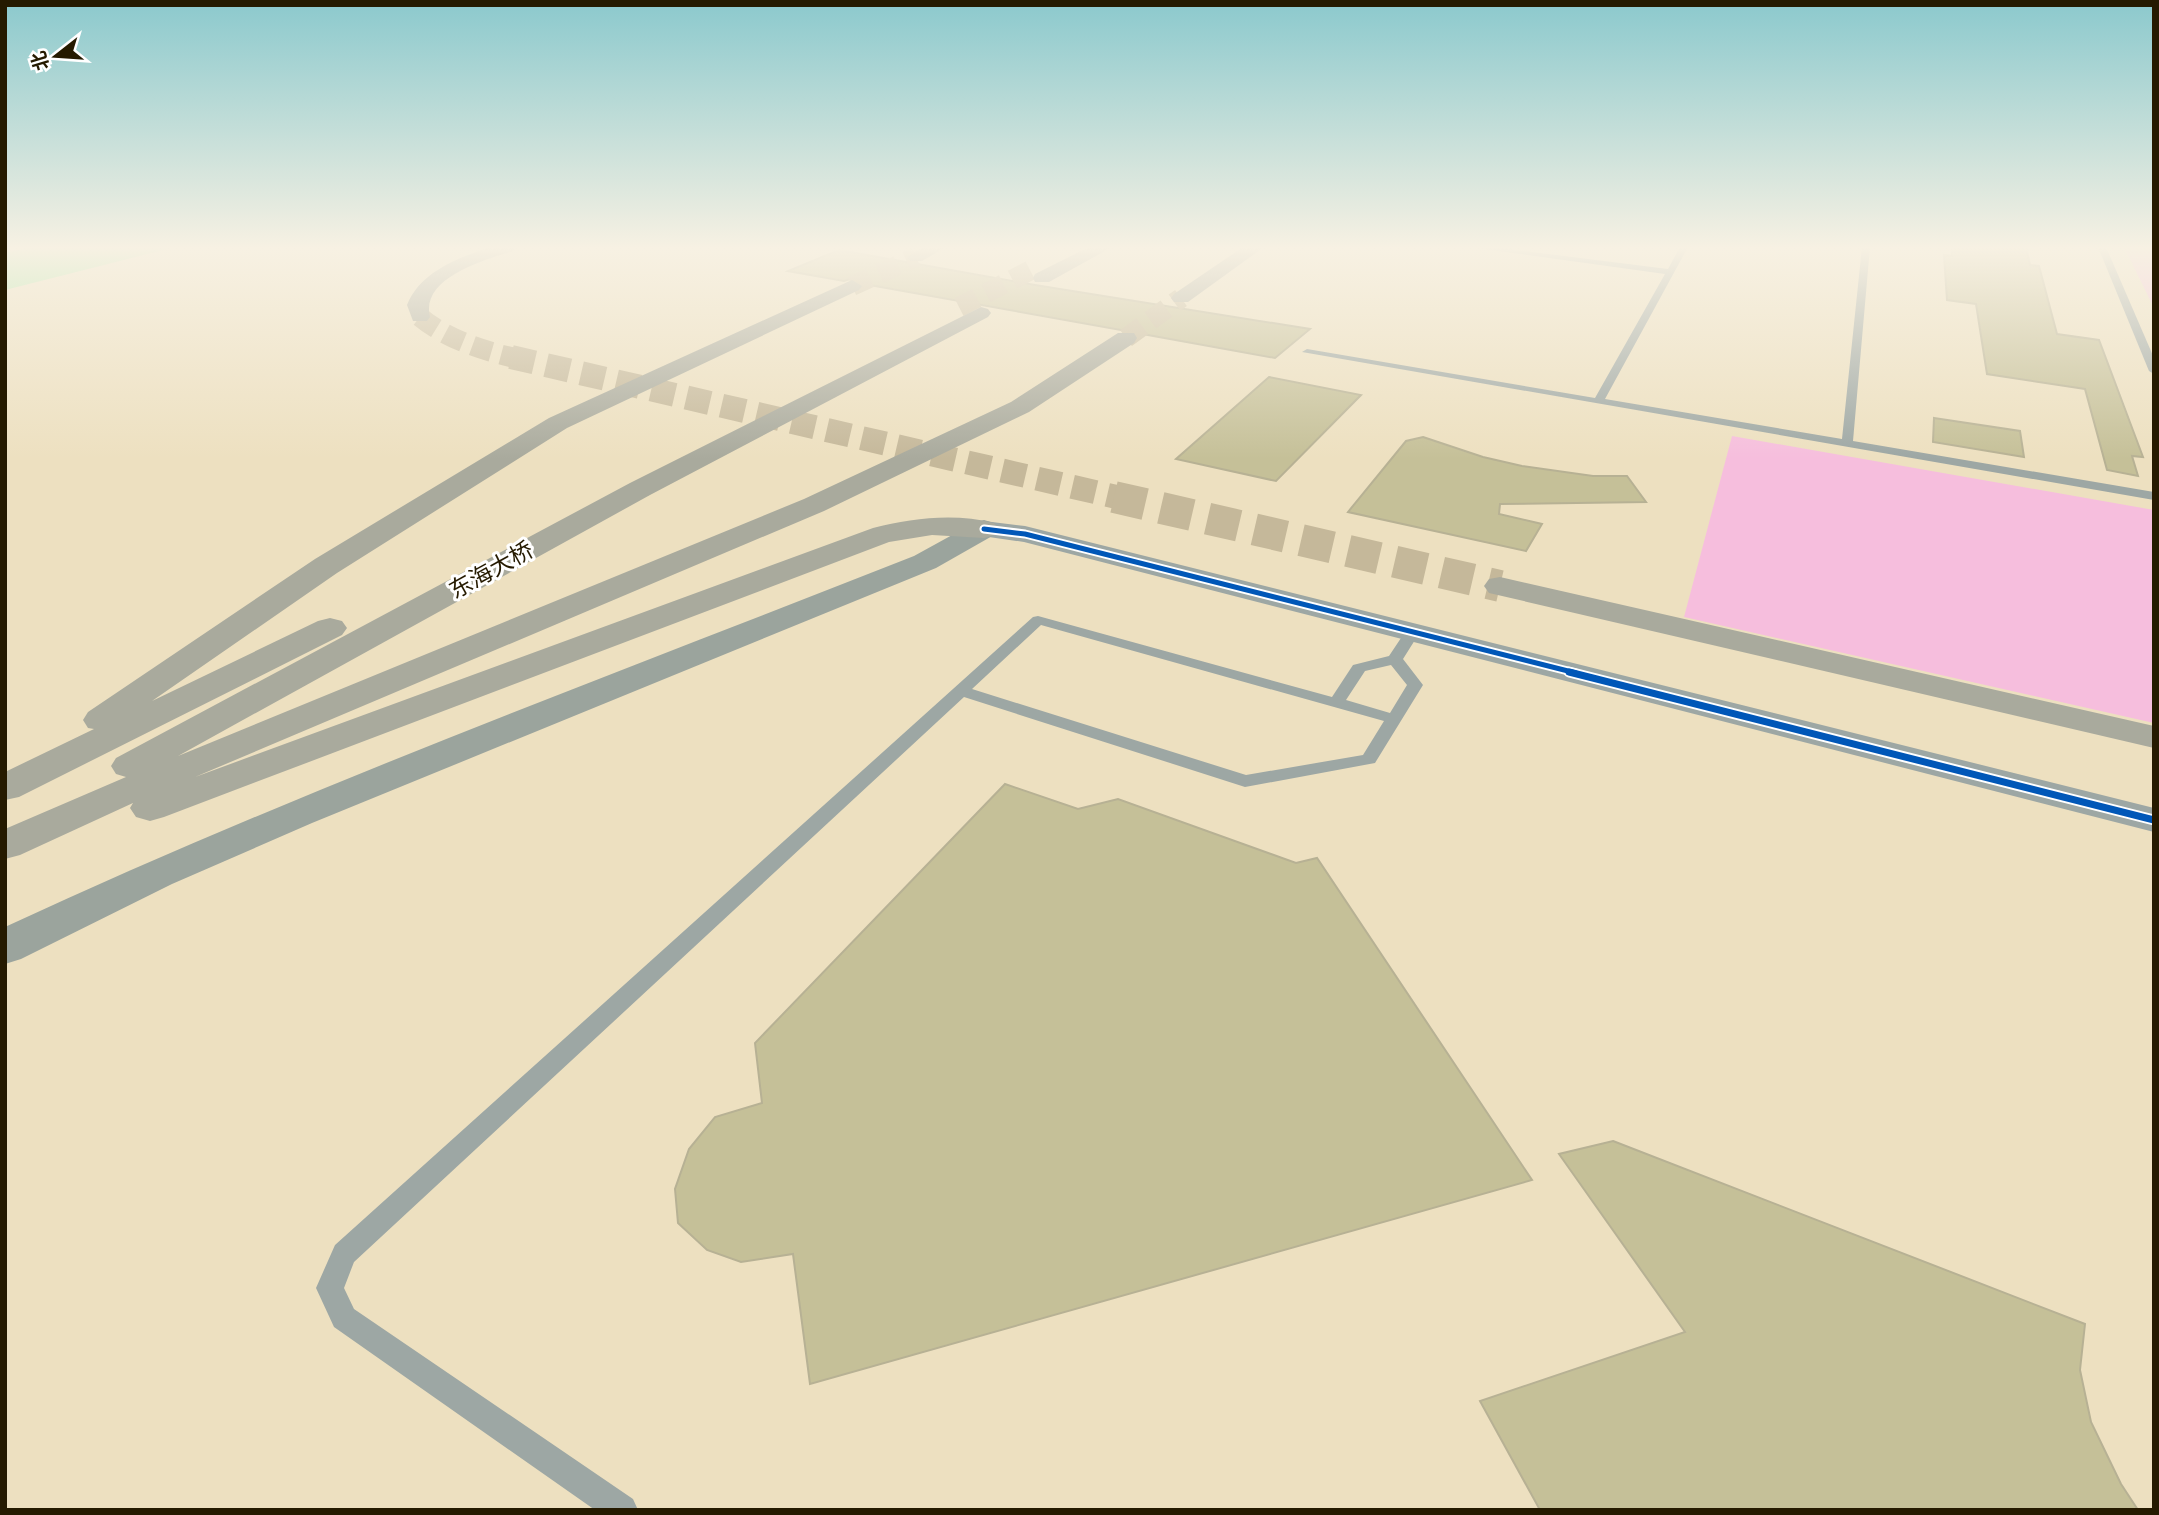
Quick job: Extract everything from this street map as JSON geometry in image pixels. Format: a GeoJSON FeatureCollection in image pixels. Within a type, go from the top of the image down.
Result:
{"type":"FeatureCollection","features":[{"type":"Feature","properties":{"kind":"highway"},"geometry":{"type":"LineString","coordinates":[[5,787],[326,566],[558,423],[784,318]]}},
{"type":"Feature","properties":{"kind":"highway","name":"东海大桥"},"geometry":{"type":"LineString","coordinates":[[5,787],[241,673],[955,318]]}},
{"type":"Feature","properties":{"kind":"highway","name":"东海大桥"},"geometry":{"type":"LineString","coordinates":[[5,834],[956,318]]}},
{"type":"Feature","properties":{"kind":"highway"},"geometry":{"type":"LineString","coordinates":[[5,845],[103,801],[814,505],[1020,407],[1126,338]]}},
{"type":"Feature","properties":{"kind":"highway"},"geometry":{"type":"LineString","coordinates":[[5,866],[126,817],[883,534],[932,526],[984,529]]}},
{"type":"Feature","properties":{"kind":"highway"},"geometry":{"type":"LineString","coordinates":[[1500,586],[2154,737]]}},
{"type":"Feature","properties":{"kind":"main road"},"geometry":{"type":"LineString","coordinates":[[5,947],[157,874],[298,814],[925,562],[984,529]]}},
{"type":"Feature","properties":{"kind":"street"},"geometry":{"type":"LineString","coordinates":[[984,529],[1025,534],[2154,820]]}},
{"type":"Feature","properties":{"kind":"lane"},"geometry":{"type":"LineString","coordinates":[[1599,401],[1645,318]]}},
{"type":"Feature","properties":{"kind":"lane"},"geometry":{"type":"LineString","coordinates":[[1847,444],[1859,318]]}},
{"type":"Feature","properties":{"kind":"lane"},"geometry":{"type":"LineString","coordinates":[[2132,318],[2154,371]]}},
{"type":"Feature","properties":{"kind":"lane"},"geometry":{"type":"LineString","coordinates":[[1307,352],[2154,496]]}},
{"type":"Feature","properties":{"kind":"lane"},"geometry":{"type":"LineString","coordinates":[[622,1510],[344,1318],[330,1288],[344,1254],[1038,620],[1394,719]]}},
{"type":"Feature","properties":{"kind":"lane"},"geometry":{"type":"LineString","coordinates":[[1336,703],[1359,668],[1395,659],[1412,632]]}},
{"type":"Feature","properties":{"kind":"lane"},"geometry":{"type":"LineString","coordinates":[[961,691],[1245,781],[1369,760],[1415,685],[1395,659]]}},
{"type":"Feature","properties":{"kind":"shaded area"},"geometry":{"type":"Polygon","coordinates":[[[1732,436],[2154,510],[2154,723],[1684,617],[1732,436]]]}},
{"type":"Feature","properties":{"kind":"building"},"geometry":{"type":"Polygon","coordinates":[[[1052,318],[1239,318],[1310,329],[1275,358],[1137,333],[1134,330],[1052,318]]]}},
{"type":"Feature","properties":{"kind":"building"},"geometry":{"type":"Polygon","coordinates":[[[1978,318],[2053,318],[2057,334],[2099,340],[2143,457],[2132,456],[2138,476],[2107,470],[2085,389],[1987,374],[1978,318]]]}},
{"type":"Feature","properties":{"kind":"building"},"geometry":{"type":"Polygon","coordinates":[[[1269,377],[1361,395],[1276,481],[1176,459],[1269,377]]]}},
{"type":"Feature","properties":{"kind":"building"},"geometry":{"type":"Polygon","coordinates":[[[1934,418],[2020,431],[2024,457],[1933,442],[1934,418]]]}},
{"type":"Feature","properties":{"kind":"building"},"geometry":{"type":"Polygon","coordinates":[[[1423,437],[1483,457],[1522,466],[1593,476],[1627,476],[1646,502],[1500,504],[1499,514],[1542,524],[1526,551],[1348,512],[1406,441],[1423,437]]]}},
{"type":"Feature","properties":{"kind":"building"},"geometry":{"type":"Polygon","coordinates":[[[1005,784],[1078,809],[1118,799],[1296,863],[1317,858],[1532,1180],[810,1384],[793,1254],[741,1262],[707,1250],[678,1223],[675,1189],[689,1149],[715,1117],[762,1103],[755,1043],[1005,784]]]}},
{"type":"Feature","properties":{"kind":"building"},"geometry":{"type":"Polygon","coordinates":[[[1613,1141],[2085,1324],[2080,1370],[2091,1422],[2121,1484],[2138,1510],[1540,1510],[1480,1401],[1685,1332],[1559,1154],[1613,1141]]]}},
{"type":"Feature","properties":{"kind":"tunnel"},"geometry":{"type":"LineString","coordinates":[[421,318],[467,344],[515,358]]}},
{"type":"Feature","properties":{"kind":"tunnel"},"geometry":{"type":"LineString","coordinates":[[1126,338],[1154,318]]}},
{"type":"Feature","properties":{"kind":"tunnel"},"geometry":{"type":"LineString","coordinates":[[511,357],[515,358]]}},
{"type":"Feature","properties":{"kind":"tunnel"},"geometry":{"type":"LineString","coordinates":[[515,358],[1121,498]]}},
{"type":"Feature","properties":{"kind":"tunnel"},"geometry":{"type":"LineString","coordinates":[[515,358],[519,359]]}},
{"type":"Feature","properties":{"kind":"tunnel"},"geometry":{"type":"LineString","coordinates":[[1114,497],[1500,586]]}},
{"type":"Feature","properties":{"kind":"cycle path"},"geometry":{"type":"LineString","coordinates":[[984,529],[1025,534],[2154,820]]}}]}
